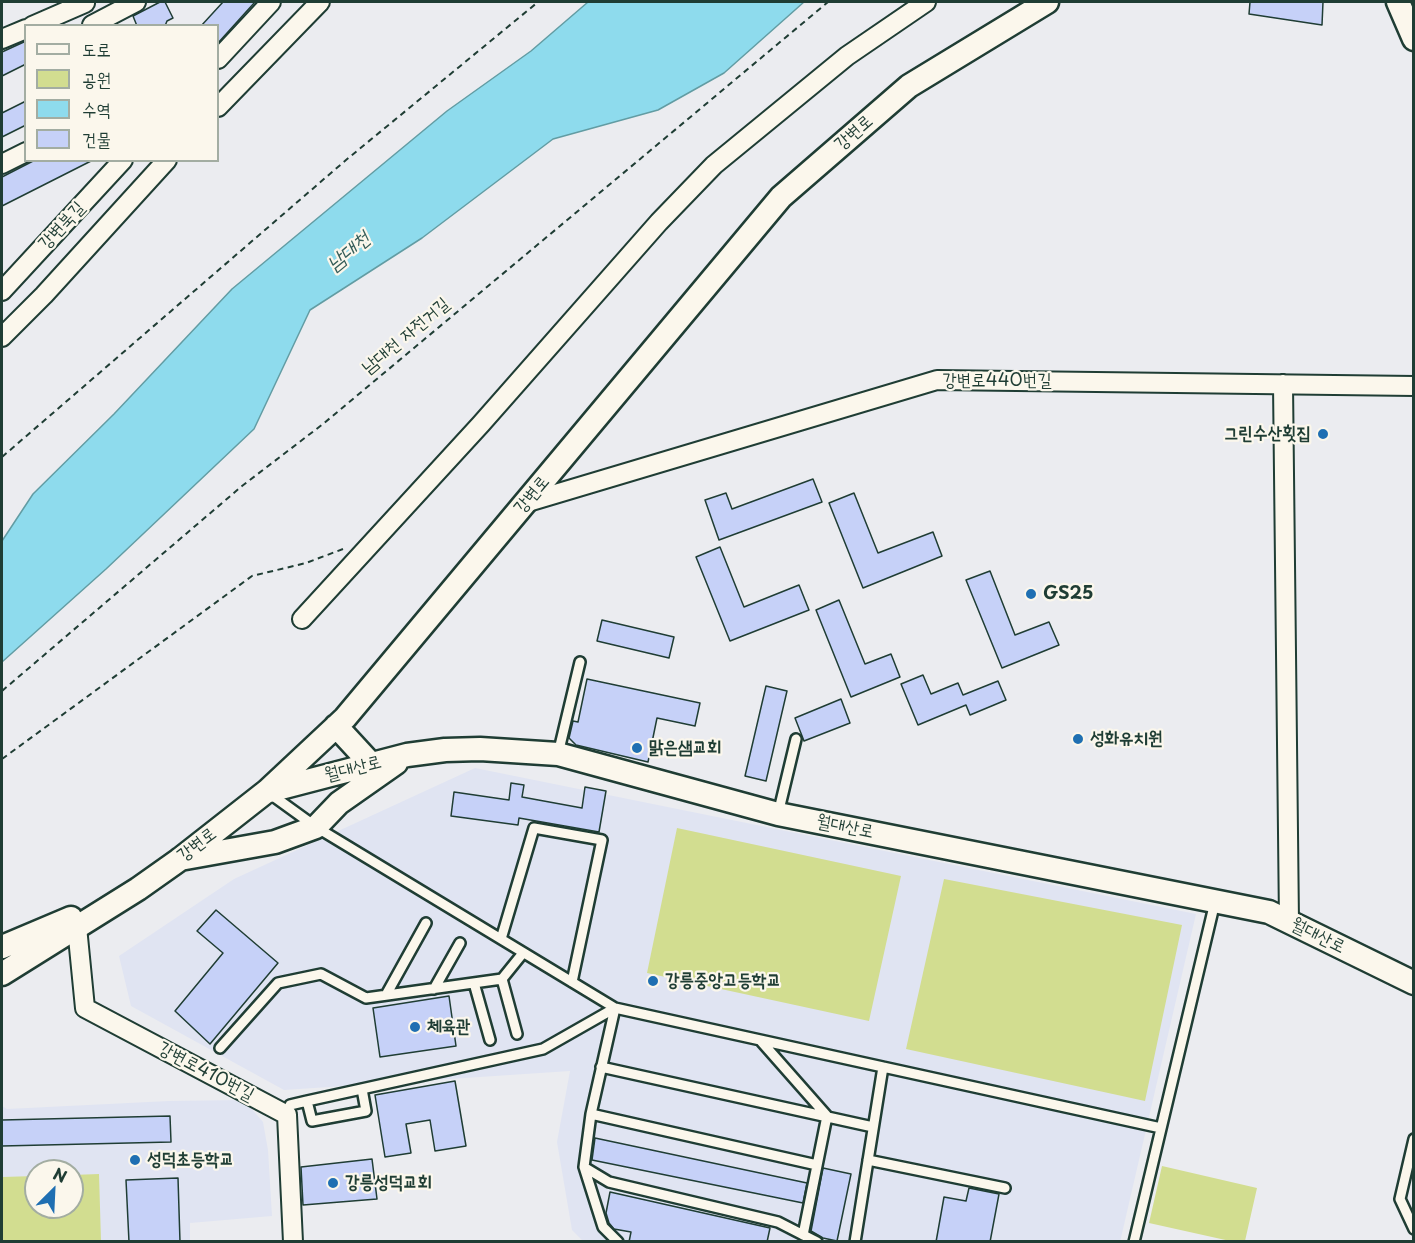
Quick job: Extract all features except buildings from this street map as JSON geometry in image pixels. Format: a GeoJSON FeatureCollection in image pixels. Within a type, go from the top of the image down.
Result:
{"type":"FeatureCollection","features":[{"type":"Feature","properties":{"kind":"street"},"geometry":{"type":"LineString","coordinates":[[36,24],[85,2],[92,24]]}},
{"type":"Feature","properties":{"kind":"street"},"geometry":{"type":"LineString","coordinates":[[94,24],[136,2]]}},
{"type":"Feature","properties":{"kind":"street"},"geometry":{"type":"LineString","coordinates":[[219,58],[271,2]]}},
{"type":"Feature","properties":{"kind":"street"},"geometry":{"type":"LineString","coordinates":[[219,106],[320,2]]}},
{"type":"Feature","properties":{"kind":"street"},"geometry":{"type":"LineString","coordinates":[[302,619],[481,424],[659,222],[714,165],[847,56],[926,2]]}},
{"type":"Feature","properties":{"kind":"street","name":"강변로"},"geometry":{"type":"LineString","coordinates":[[2,974],[138,889],[267,791],[345,718],[781,197],[909,86],[1047,2]]}},
{"type":"Feature","properties":{"kind":"street"},"geometry":{"type":"LineString","coordinates":[[1398,2],[1413,39]]}},
{"type":"Feature","properties":{"kind":"street"},"geometry":{"type":"LineString","coordinates":[[2,39],[24,29]]}},
{"type":"Feature","properties":{"kind":"street"},"geometry":{"type":"LineString","coordinates":[[2,164],[24,153]]}},
{"type":"Feature","properties":{"kind":"street","name":"강변북길"},"geometry":{"type":"LineString","coordinates":[[2,291],[121,162]]}},
{"type":"Feature","properties":{"kind":"street"},"geometry":{"type":"LineString","coordinates":[[2,337],[44,295],[165,162]]}},
{"type":"Feature","properties":{"kind":"street","name":"강변로440번길"},"geometry":{"type":"LineString","coordinates":[[525,503],[937,380],[1413,386]]}},
{"type":"Feature","properties":{"kind":"street"},"geometry":{"type":"LineString","coordinates":[[1283,384],[1289,922]]}},
{"type":"Feature","properties":{"kind":"street"},"geometry":{"type":"LineString","coordinates":[[336,726],[371,764]]}},
{"type":"Feature","properties":{"kind":"street","name":"월대산로"},"geometry":{"type":"LineString","coordinates":[[267,791],[407,755],[445,750],[480,749],[558,754],[778,814],[1269,912],[1413,983]]}},
{"type":"Feature","properties":{"kind":"street"},"geometry":{"type":"LineString","coordinates":[[179,860],[275,842],[316,827],[339,803],[407,755]]}},
{"type":"Feature","properties":{"kind":"street"},"geometry":{"type":"LineString","coordinates":[[2,947],[138,889]]}},
{"type":"Feature","properties":{"kind":"street"},"geometry":{"type":"LineString","coordinates":[[2,990],[61,953],[77,927]]}},
{"type":"Feature","properties":{"kind":"street","name":"강변로410번길"},"geometry":{"type":"LineString","coordinates":[[77,927],[85,1008],[287,1115]]}},
{"type":"Feature","properties":{"kind":"street"},"geometry":{"type":"LineString","coordinates":[[287,1115],[293,1242]]}},
{"type":"Feature","properties":{"kind":"lane"},"geometry":{"type":"LineString","coordinates":[[558,754],[580,662]]}},
{"type":"Feature","properties":{"kind":"lane"},"geometry":{"type":"LineString","coordinates":[[778,814],[796,739]]}},
{"type":"Feature","properties":{"kind":"lane"},"geometry":{"type":"LineString","coordinates":[[267,791],[316,827],[615,1008],[1161,1128]]}},
{"type":"Feature","properties":{"kind":"lane"},"geometry":{"type":"LineString","coordinates":[[501,939],[534,828],[602,840],[572,982]]}},
{"type":"Feature","properties":{"kind":"lane"},"geometry":{"type":"LineString","coordinates":[[1134,1242],[1215,901]]}},
{"type":"Feature","properties":{"kind":"lane"},"geometry":{"type":"LineString","coordinates":[[386,995],[426,923]]}},
{"type":"Feature","properties":{"kind":"lane"},"geometry":{"type":"LineString","coordinates":[[434,989],[460,943]]}},
{"type":"Feature","properties":{"kind":"lane"},"geometry":{"type":"LineString","coordinates":[[220,1048],[278,983],[321,974],[366,998],[502,979],[524,953]]}},
{"type":"Feature","properties":{"kind":"lane"},"geometry":{"type":"LineString","coordinates":[[502,979],[517,1034]]}},
{"type":"Feature","properties":{"kind":"lane"},"geometry":{"type":"LineString","coordinates":[[474,983],[490,1040]]}},
{"type":"Feature","properties":{"kind":"lane"},"geometry":{"type":"LineString","coordinates":[[287,1115],[290,1105],[543,1048],[615,1008]]}},
{"type":"Feature","properties":{"kind":"lane"},"geometry":{"type":"LineString","coordinates":[[615,1008],[591,1114],[584,1167],[603,1227],[618,1242]]}},
{"type":"Feature","properties":{"kind":"lane"},"geometry":{"type":"LineString","coordinates":[[760,1040],[827,1116]]}},
{"type":"Feature","properties":{"kind":"lane"},"geometry":{"type":"LineString","coordinates":[[601,1067],[873,1127]]}},
{"type":"Feature","properties":{"kind":"lane"},"geometry":{"type":"LineString","coordinates":[[855,1242],[883,1067]]}},
{"type":"Feature","properties":{"kind":"lane"},"geometry":{"type":"LineString","coordinates":[[307,1101],[312,1121],[366,1111],[362,1089]]}},
{"type":"Feature","properties":{"kind":"lane"},"geometry":{"type":"LineString","coordinates":[[591,1114],[817,1165]]}},
{"type":"Feature","properties":{"kind":"lane"},"geometry":{"type":"LineString","coordinates":[[795,1242],[800,1233],[827,1116]]}},
{"type":"Feature","properties":{"kind":"lane"},"geometry":{"type":"LineString","coordinates":[[1413,1139],[1400,1199],[1413,1229]]}},
{"type":"Feature","properties":{"kind":"lane"},"geometry":{"type":"LineString","coordinates":[[868,1160],[1005,1188]]}},
{"type":"Feature","properties":{"kind":"lane"},"geometry":{"type":"LineString","coordinates":[[584,1167],[609,1182],[778,1222],[817,1242]]}},
{"type":"Feature","properties":{"kind":"path"},"geometry":{"type":"LineString","coordinates":[[2,457],[338,167],[538,2]]}},
{"type":"Feature","properties":{"kind":"path","name":"남대천 자전거길"},"geometry":{"type":"LineString","coordinates":[[2,691],[242,486],[323,424],[828,2]]}},
{"type":"Feature","properties":{"kind":"path"},"geometry":{"type":"LineString","coordinates":[[2,759],[252,576],[306,563],[346,548]]}},
{"type":"Feature","properties":{"kind":"shaded area","name":"강릉중앙고등학교"},"geometry":{"type":"Polygon","coordinates":[[[475,768],[1196,914],[1120,1242],[583,1241],[572,1230],[557,1142],[570,1071],[284,1090],[131,1006],[119,956],[234,879],[475,768]]]}},
{"type":"Feature","properties":{"kind":"shaded area","name":"성덕초등학교"},"geometry":{"type":"Polygon","coordinates":[[[244,1100],[263,1122],[268,1150],[272,1216],[190,1223],[190,1241],[2,1241],[2,1106],[7,1109],[169,1101],[244,1100]]]}},
{"type":"Feature","properties":{"kind":"green space"},"geometry":{"type":"Polygon","coordinates":[[[677,828],[901,876],[869,1021],[647,973],[677,828]]]}},
{"type":"Feature","properties":{"kind":"green space"},"geometry":{"type":"Polygon","coordinates":[[[944,879],[1182,925],[1145,1101],[906,1049],[944,879]]]}},
{"type":"Feature","properties":{"kind":"green space"},"geometry":{"type":"Polygon","coordinates":[[[1162,1166],[1257,1188],[1245,1241],[1230,1241],[1149,1223],[1162,1166]]]}},
{"type":"Feature","properties":{"kind":"green space"},"geometry":{"type":"Polygon","coordinates":[[[99,1174],[101,1241],[2,1241],[2,1177],[24,1176],[24,1219],[84,1219],[84,1175],[99,1174]]]}},
{"type":"Feature","properties":{"kind":"water","name":"남대천"},"geometry":{"type":"Polygon","coordinates":[[[588,2],[804,2],[724,73],[658,110],[553,139],[422,238],[310,310],[254,429],[106,569],[2,662],[2,541],[33,494],[114,414],[232,289],[447,111],[531,51],[588,2]]]}},
{"type":"Feature","properties":{"kind":"place","name":"그린수산횟집"},"geometry":{"type":"Point","coordinates":[1323,434]}},
{"type":"Feature","properties":{"kind":"place","name":"GS25"},"geometry":{"type":"Point","coordinates":[1031,594]}},
{"type":"Feature","properties":{"kind":"place","name":"성화유치원"},"geometry":{"type":"Point","coordinates":[1078,739]}},
{"type":"Feature","properties":{"kind":"place","name":"맑은샘교회"},"geometry":{"type":"Point","coordinates":[637,748]}},
{"type":"Feature","properties":{"kind":"place","name":"강릉중앙고등학교"},"geometry":{"type":"Point","coordinates":[653,981]}},
{"type":"Feature","properties":{"kind":"place","name":"체육관"},"geometry":{"type":"Point","coordinates":[415,1027]}},
{"type":"Feature","properties":{"kind":"place","name":"성덕초등학교"},"geometry":{"type":"Point","coordinates":[135,1160]}},
{"type":"Feature","properties":{"kind":"place","name":"강릉성덕교회"},"geometry":{"type":"Point","coordinates":[333,1183]}}]}
